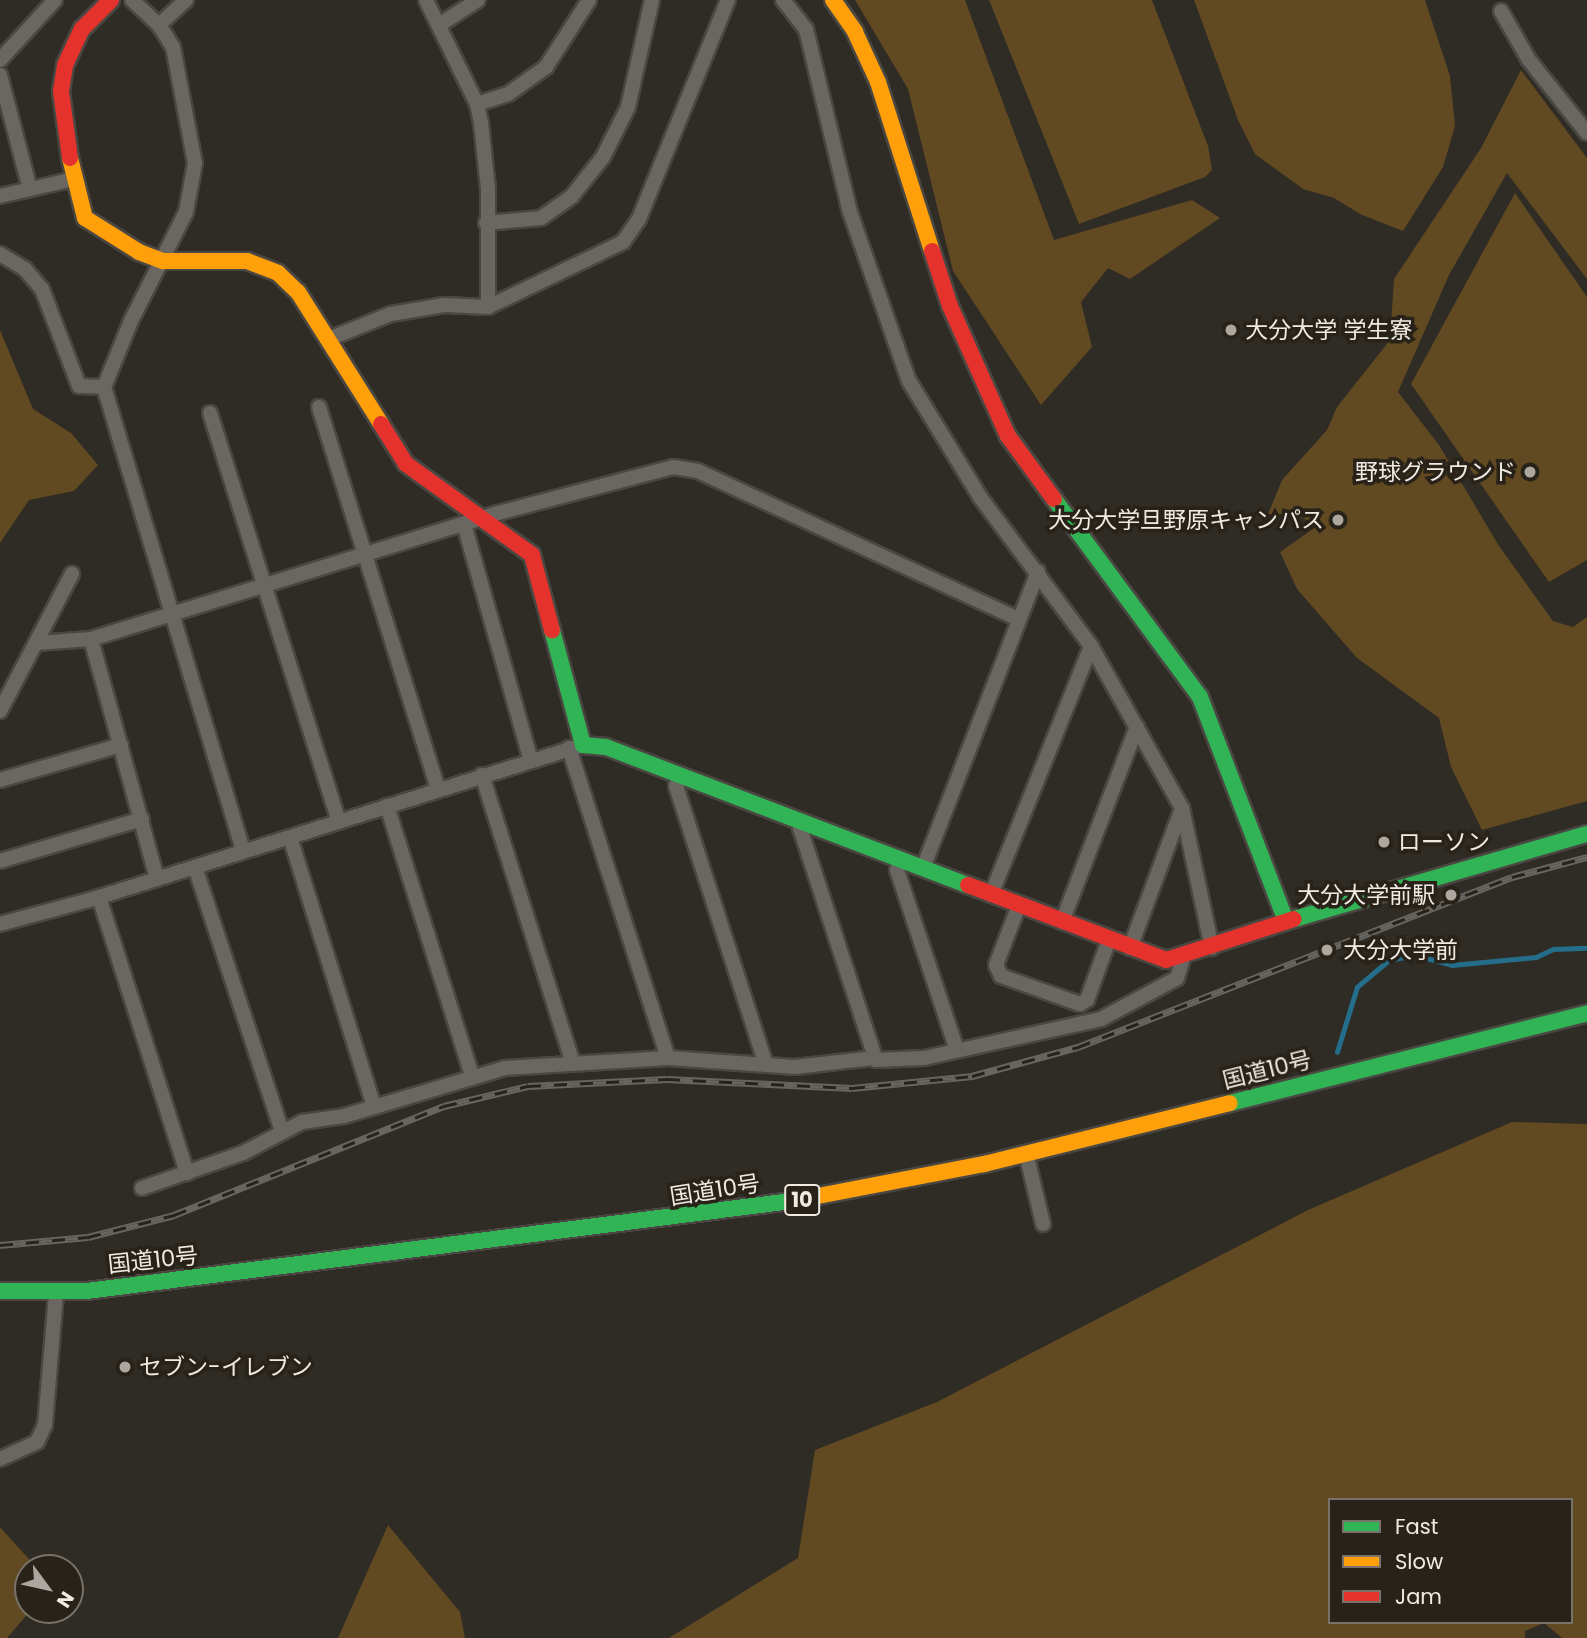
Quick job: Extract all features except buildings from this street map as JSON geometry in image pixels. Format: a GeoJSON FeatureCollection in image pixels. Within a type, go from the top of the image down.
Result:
{"type":"FeatureCollection","features":[{"type":"Feature","properties":{"kind":"main road"},"geometry":{"type":"LineString","coordinates":[[111,0],[82,29],[65,65],[61,91],[74,179],[85,218],[139,252],[163,261],[230,257],[263,266],[298,292],[331,338],[406,464],[485,517],[532,555],[576,746],[606,747],[1161,960],[1183,958],[1286,921],[1587,834]]}},
{"type":"Feature","properties":{"kind":"main road"},"geometry":{"type":"LineString","coordinates":[[833,0],[855,32],[878,82],[950,306],[1007,436],[1200,697],[1224,748],[1286,921]]}},
{"type":"Feature","properties":{"kind":"main road","name":"国道10号"},"geometry":{"type":"LineString","coordinates":[[0,1291],[56,1293],[705,1216],[942,1173],[1587,1013]]}},
{"type":"Feature","properties":{"kind":"street"},"geometry":{"type":"LineString","coordinates":[[0,60],[55,0]]}},
{"type":"Feature","properties":{"kind":"street"},"geometry":{"type":"LineString","coordinates":[[132,0],[159,25],[173,47],[195,163],[186,212],[131,321],[104,387],[243,851]]}},
{"type":"Feature","properties":{"kind":"street"},"geometry":{"type":"LineString","coordinates":[[159,25],[186,0]]}},
{"type":"Feature","properties":{"kind":"street"},"geometry":{"type":"LineString","coordinates":[[426,0],[477,104],[485,142],[488,307]]}},
{"type":"Feature","properties":{"kind":"street"},"geometry":{"type":"LineString","coordinates":[[439,24],[478,0]]}},
{"type":"Feature","properties":{"kind":"street"},"geometry":{"type":"LineString","coordinates":[[477,104],[508,94],[546,67],[589,0]]}},
{"type":"Feature","properties":{"kind":"street"},"geometry":{"type":"LineString","coordinates":[[486,223],[541,218],[572,196],[603,157],[628,107],[652,0]]}},
{"type":"Feature","properties":{"kind":"street"},"geometry":{"type":"LineString","coordinates":[[331,338],[391,314],[444,305],[488,307],[623,242],[639,219],[728,0]]}},
{"type":"Feature","properties":{"kind":"street"},"geometry":{"type":"LineString","coordinates":[[783,0],[806,29],[850,212],[909,381],[980,497],[1091,646],[1182,808],[1212,948]]}},
{"type":"Feature","properties":{"kind":"street"},"geometry":{"type":"LineString","coordinates":[[1501,10],[1529,60],[1587,133]]}},
{"type":"Feature","properties":{"kind":"street"},"geometry":{"type":"LineString","coordinates":[[0,75],[30,189]]}},
{"type":"Feature","properties":{"kind":"street"},"geometry":{"type":"LineString","coordinates":[[0,196],[74,179]]}},
{"type":"Feature","properties":{"kind":"street"},"geometry":{"type":"LineString","coordinates":[[0,254],[25,268],[42,289],[79,386],[104,387]]}},
{"type":"Feature","properties":{"kind":"street"},"geometry":{"type":"LineString","coordinates":[[319,407],[438,790]]}},
{"type":"Feature","properties":{"kind":"street"},"geometry":{"type":"LineString","coordinates":[[210,413],[339,821]]}},
{"type":"Feature","properties":{"kind":"street"},"geometry":{"type":"LineString","coordinates":[[37,643],[91,639],[485,517],[673,467],[689,468],[1018,619]]}},
{"type":"Feature","properties":{"kind":"street"},"geometry":{"type":"LineString","coordinates":[[464,524],[531,760]]}},
{"type":"Feature","properties":{"kind":"street"},"geometry":{"type":"LineString","coordinates":[[923,869],[1038,572]]}},
{"type":"Feature","properties":{"kind":"street"},"geometry":{"type":"LineString","coordinates":[[0,711],[72,574]]}},
{"type":"Feature","properties":{"kind":"street"},"geometry":{"type":"LineString","coordinates":[[91,639],[157,879]]}},
{"type":"Feature","properties":{"kind":"street"},"geometry":{"type":"LineString","coordinates":[[991,895],[1091,646]]}},
{"type":"Feature","properties":{"kind":"street"},"geometry":{"type":"LineString","coordinates":[[1062,922],[1137,727]]}},
{"type":"Feature","properties":{"kind":"street"},"geometry":{"type":"LineString","coordinates":[[0,780],[121,745]]}},
{"type":"Feature","properties":{"kind":"street"},"geometry":{"type":"LineString","coordinates":[[0,924],[99,897],[576,746],[668,1058]]}},
{"type":"Feature","properties":{"kind":"street"},"geometry":{"type":"LineString","coordinates":[[482,775],[573,1064]]}},
{"type":"Feature","properties":{"kind":"street"},"geometry":{"type":"LineString","coordinates":[[680,775],[676,786],[766,1065]]}},
{"type":"Feature","properties":{"kind":"street"},"geometry":{"type":"LineString","coordinates":[[387,806],[473,1078]]}},
{"type":"Feature","properties":{"kind":"street"},"geometry":{"type":"LineString","coordinates":[[1130,948],[1182,808]]}},
{"type":"Feature","properties":{"kind":"street"},"geometry":{"type":"LineString","coordinates":[[0,861],[142,819]]}},
{"type":"Feature","properties":{"kind":"street"},"geometry":{"type":"LineString","coordinates":[[803,822],[800,828],[874,1058]]}},
{"type":"Feature","properties":{"kind":"street"},"geometry":{"type":"LineString","coordinates":[[290,836],[374,1107]]}},
{"type":"Feature","properties":{"kind":"street"},"geometry":{"type":"LineString","coordinates":[[900,860],[897,870],[955,1044]]}},
{"type":"Feature","properties":{"kind":"street"},"geometry":{"type":"LineString","coordinates":[[195,867],[282,1132]]}},
{"type":"Feature","properties":{"kind":"street"},"geometry":{"type":"LineString","coordinates":[[99,897],[187,1173]]}},
{"type":"Feature","properties":{"kind":"street"},"geometry":{"type":"LineString","coordinates":[[1019,905],[996,965],[1001,976],[1080,1004],[1087,1000],[1109,940]]}},
{"type":"Feature","properties":{"kind":"street"},"geometry":{"type":"LineString","coordinates":[[142,1188],[243,1153],[307,1121],[374,1107],[505,1068],[668,1058],[803,1067],[874,1058],[924,1058],[1089,1023],[1177,978],[1183,958]]}},
{"type":"Feature","properties":{"kind":"street"},"geometry":{"type":"LineString","coordinates":[[1026,1153],[1043,1224]]}},
{"type":"Feature","properties":{"kind":"street"},"geometry":{"type":"LineString","coordinates":[[0,1459],[37,1442],[45,1425],[56,1293]]}},
{"type":"Feature","properties":{"kind":"shaded area"},"geometry":{"type":"Polygon","coordinates":[[[855,0],[965,0],[1054,240],[1192,200],[1220,218],[1130,279],[1108,268],[1081,302],[1092,347],[1041,405],[953,271],[908,89],[855,0]]]}},
{"type":"Feature","properties":{"kind":"shaded area"},"geometry":{"type":"Polygon","coordinates":[[[989,0],[1152,0],[1208,146],[1212,170],[1205,177],[1079,224],[989,0]]]}},
{"type":"Feature","properties":{"kind":"shaded area"},"geometry":{"type":"Polygon","coordinates":[[[1194,0],[1425,0],[1450,76],[1455,126],[1443,167],[1403,231],[1362,215],[1334,198],[1303,189],[1255,154],[1238,120],[1194,0]]]}},
{"type":"Feature","properties":{"kind":"shaded area"},"geometry":{"type":"Polygon","coordinates":[[[1521,70],[1587,158],[1587,279],[1507,173],[1449,275],[1398,392],[1439,445],[1499,546],[1553,621],[1573,627],[1587,617],[1587,801],[1482,830],[1451,767],[1439,718],[1357,658],[1297,589],[1280,552],[1320,524],[1288,514],[1268,514],[1282,480],[1327,430],[1337,407],[1390,340],[1394,279],[1481,148],[1521,70]]]}},
{"type":"Feature","properties":{"kind":"shaded area","name":"野球グラウンド"},"geometry":{"type":"Polygon","coordinates":[[[1515,193],[1587,297],[1587,560],[1549,582],[1411,384],[1515,193]]]}},
{"type":"Feature","properties":{"kind":"shaded area"},"geometry":{"type":"Polygon","coordinates":[[[0,330],[33,409],[71,433],[98,465],[74,491],[29,500],[0,543],[0,330]]]}},
{"type":"Feature","properties":{"kind":"shaded area"},"geometry":{"type":"Polygon","coordinates":[[[1512,1122],[1587,1124],[1587,1638],[1562,1638],[1545,1624],[1573,1624],[1573,1498],[1328,1498],[1328,1624],[1542,1624],[1525,1631],[1525,1638],[669,1638],[798,1558],[815,1450],[937,1402],[1308,1210],[1512,1122]]]}},
{"type":"Feature","properties":{"kind":"shaded area"},"geometry":{"type":"Polygon","coordinates":[[[388,1525],[460,1612],[465,1638],[338,1638],[388,1525]]]}},
{"type":"Feature","properties":{"kind":"shaded area"},"geometry":{"type":"Polygon","coordinates":[[[0,1527],[24,1554],[14,1554],[14,1624],[19,1624],[7,1638],[0,1638],[0,1527]]]}},
{"type":"Feature","properties":{"kind":"waterway"},"geometry":{"type":"LineString","coordinates":[[1337,1052],[1357,987],[1389,960],[1415,955],[1452,965],[1536,957],[1553,949],[1587,948]]}},
{"type":"Feature","properties":{"kind":"railway"},"geometry":{"type":"LineString","coordinates":[[0,1245],[88,1237],[174,1215],[444,1106],[528,1086],[667,1079],[852,1088],[972,1076],[1078,1047],[1512,877],[1587,857]]}},
{"type":"Feature","properties":{"kind":"traffic: fast"},"geometry":{"type":"LineString","coordinates":[[1054,499],[1200,697],[1286,921]]}},
{"type":"Feature","properties":{"kind":"traffic: fast"},"geometry":{"type":"LineString","coordinates":[[552,630],[583,745],[606,747],[968,885]]}},
{"type":"Feature","properties":{"kind":"traffic: fast"},"geometry":{"type":"LineString","coordinates":[[1294,919],[1587,834]]}},
{"type":"Feature","properties":{"kind":"traffic: fast"},"geometry":{"type":"LineString","coordinates":[[1230,1103],[1587,1013]]}},
{"type":"Feature","properties":{"kind":"traffic: fast"},"geometry":{"type":"LineString","coordinates":[[0,1291],[87,1291],[792,1201]]}},
{"type":"Feature","properties":{"kind":"traffic: slow"},"geometry":{"type":"LineString","coordinates":[[833,0],[855,32],[878,82],[932,251]]}},
{"type":"Feature","properties":{"kind":"traffic: slow"},"geometry":{"type":"LineString","coordinates":[[70,158],[85,218],[139,252],[163,261],[247,261],[278,273],[298,292],[381,424]]}},
{"type":"Feature","properties":{"kind":"traffic: slow"},"geometry":{"type":"LineString","coordinates":[[792,1201],[984,1164],[1230,1103]]}},
{"type":"Feature","properties":{"kind":"traffic: jam"},"geometry":{"type":"LineString","coordinates":[[70,158],[61,91],[65,65],[82,29],[111,0]]}},
{"type":"Feature","properties":{"kind":"traffic: jam"},"geometry":{"type":"LineString","coordinates":[[932,251],[950,306],[1008,436],[1054,499]]}},
{"type":"Feature","properties":{"kind":"traffic: jam"},"geometry":{"type":"LineString","coordinates":[[381,424],[406,464],[532,555],[552,630]]}},
{"type":"Feature","properties":{"kind":"traffic: jam"},"geometry":{"type":"LineString","coordinates":[[968,885],[1166,960],[1294,919]]}},
{"type":"Feature","properties":{"kind":"place","name":"大分大学 学生寮"},"geometry":{"type":"Point","coordinates":[1231,330]}},
{"type":"Feature","properties":{"kind":"place","name":"野球グラウンド"},"geometry":{"type":"Point","coordinates":[1530,472]}},
{"type":"Feature","properties":{"kind":"place","name":"大分大学旦野原キャンパス"},"geometry":{"type":"Point","coordinates":[1338,520]}},
{"type":"Feature","properties":{"kind":"place","name":"ローソン"},"geometry":{"type":"Point","coordinates":[1384,842]}},
{"type":"Feature","properties":{"kind":"place","name":"大分大学前駅"},"geometry":{"type":"Point","coordinates":[1451,895]}},
{"type":"Feature","properties":{"kind":"place","name":"大分大学前"},"geometry":{"type":"Point","coordinates":[1327,950]}},
{"type":"Feature","properties":{"kind":"place","name":"セブン-イレブン"},"geometry":{"type":"Point","coordinates":[125,1367]}}]}
